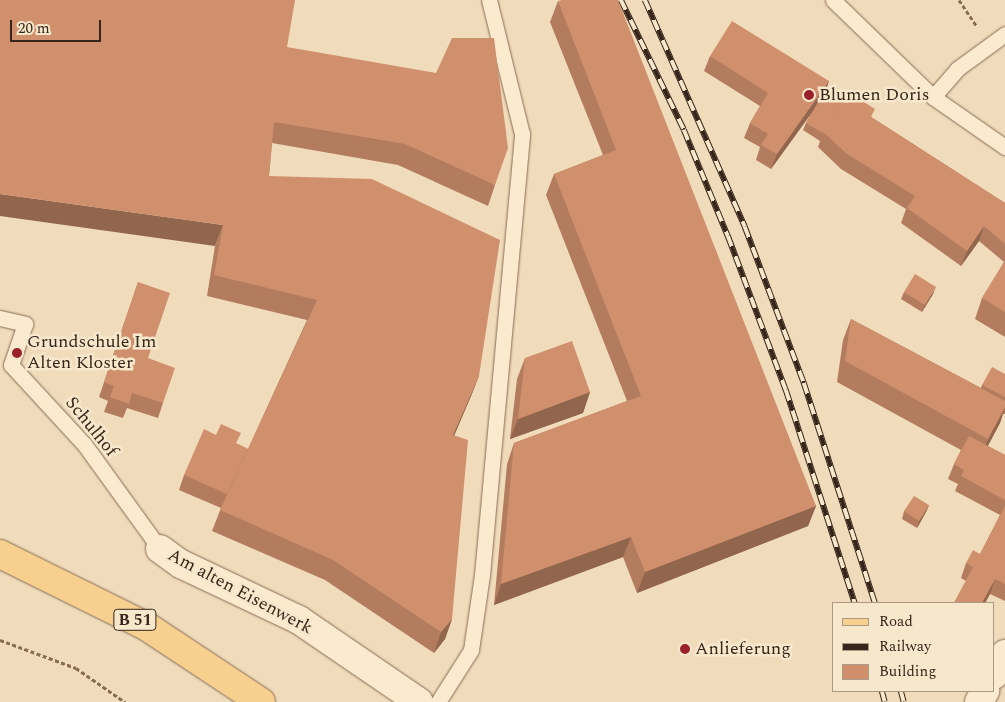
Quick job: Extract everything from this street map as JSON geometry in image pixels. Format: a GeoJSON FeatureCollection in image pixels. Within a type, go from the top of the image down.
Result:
{"type":"FeatureCollection","features":[{"type":"Feature","properties":{"kind":"main road","name":"B 51"},"geometry":{"type":"LineString","coordinates":[[0,554],[146,626],[261,702]]}},
{"type":"Feature","properties":{"kind":"street","name":"Am alten Eisenwerk"},"geometry":{"type":"LineString","coordinates":[[160,549],[181,564],[298,620],[419,702]]}},
{"type":"Feature","properties":{"kind":"street"},"geometry":{"type":"LineString","coordinates":[[995,673],[1005,654]]}},
{"type":"Feature","properties":{"kind":"lane"},"geometry":{"type":"LineString","coordinates":[[438,702],[470,650],[482,575],[522,134],[489,0]]}},
{"type":"Feature","properties":{"kind":"lane"},"geometry":{"type":"LineString","coordinates":[[833,0],[933,97],[1005,147]]}},
{"type":"Feature","properties":{"kind":"lane"},"geometry":{"type":"LineString","coordinates":[[933,97],[987,42],[1005,34]]}},
{"type":"Feature","properties":{"kind":"lane","name":"Schulhof"},"geometry":{"type":"LineString","coordinates":[[0,318],[25,324],[11,365],[84,444],[160,549]]}},
{"type":"Feature","properties":{"kind":"path"},"geometry":{"type":"LineString","coordinates":[[960,0],[987,42]]}},
{"type":"Feature","properties":{"kind":"path"},"geometry":{"type":"LineString","coordinates":[[0,640],[76,668],[125,702]]}},
{"type":"Feature","properties":{"kind":"building"},"geometry":{"type":"Polygon","coordinates":[[[0,0],[295,0],[287,47],[436,73],[452,38],[494,38],[508,148],[495,185],[405,144],[274,122],[269,176],[372,179],[500,240],[479,376],[453,435],[468,440],[452,619],[441,632],[333,560],[220,510],[317,300],[214,275],[223,225],[0,194],[0,0]]]}},
{"type":"Feature","properties":{"kind":"building"},"geometry":{"type":"Polygon","coordinates":[[[618,0],[816,506],[645,572],[631,537],[501,584],[514,443],[641,396],[554,174],[616,150],[558,1],[618,0]]]}},
{"type":"Feature","properties":{"kind":"building"},"geometry":{"type":"Polygon","coordinates":[[[732,21],[829,81],[777,154],[761,145],[768,134],[750,123],[768,93],[710,56],[732,21]]]}},
{"type":"Feature","properties":{"kind":"building"},"geometry":{"type":"Polygon","coordinates":[[[826,88],[844,98],[823,133],[806,123],[826,88]]]}},
{"type":"Feature","properties":{"kind":"building"},"geometry":{"type":"Polygon","coordinates":[[[848,92],[875,109],[871,117],[1005,203],[1005,244],[984,226],[967,251],[907,208],[915,196],[847,154],[823,132],[848,92]]]}},
{"type":"Feature","properties":{"kind":"building"},"geometry":{"type":"Polygon","coordinates":[[[1005,261],[1005,312],[982,298],[1005,261]]]}},
{"type":"Feature","properties":{"kind":"building"},"geometry":{"type":"Polygon","coordinates":[[[915,274],[936,287],[925,305],[904,292],[915,274]]]}},
{"type":"Feature","properties":{"kind":"building"},"geometry":{"type":"Polygon","coordinates":[[[138,282],[170,293],[148,358],[175,368],[163,403],[132,393],[129,404],[110,397],[114,386],[104,382],[138,282]]]}},
{"type":"Feature","properties":{"kind":"building"},"geometry":{"type":"Polygon","coordinates":[[[851,319],[1005,401],[1005,407],[988,439],[845,361],[851,319]]]}},
{"type":"Feature","properties":{"kind":"building"},"geometry":{"type":"Polygon","coordinates":[[[572,341],[590,392],[518,419],[525,358],[572,341]]]}},
{"type":"Feature","properties":{"kind":"building"},"geometry":{"type":"Polygon","coordinates":[[[992,367],[1005,374],[1005,397],[982,385],[992,367]]]}},
{"type":"Feature","properties":{"kind":"building"},"geometry":{"type":"Polygon","coordinates":[[[221,424],[241,433],[236,443],[248,449],[227,494],[184,475],[204,429],[216,435],[221,424]]]}},
{"type":"Feature","properties":{"kind":"building"},"geometry":{"type":"Polygon","coordinates":[[[969,436],[1005,455],[1005,500],[961,476],[964,470],[954,464],[969,436]]]}},
{"type":"Feature","properties":{"kind":"building"},"geometry":{"type":"Polygon","coordinates":[[[914,496],[929,505],[919,521],[904,511],[914,496]]]}},
{"type":"Feature","properties":{"kind":"building"},"geometry":{"type":"Polygon","coordinates":[[[1005,506],[1005,584],[995,579],[983,602],[955,602],[973,567],[966,563],[973,550],[980,554],[1005,506]]]}},
{"type":"Feature","properties":{"kind":"railway"},"geometry":{"type":"LineString","coordinates":[[621,0],[684,130],[728,236],[786,390],[855,602]]}},
{"type":"Feature","properties":{"kind":"railway"},"geometry":{"type":"LineString","coordinates":[[645,0],[745,227],[804,383],[875,602]]}},
{"type":"Feature","properties":{"kind":"railway"},"geometry":{"type":"LineString","coordinates":[[882,692],[885,702]]}},
{"type":"Feature","properties":{"kind":"railway"},"geometry":{"type":"LineString","coordinates":[[901,692],[904,702]]}},
{"type":"Feature","properties":{"kind":"place","name":"Blumen Doris"},"geometry":{"type":"Point","coordinates":[809,95]}},
{"type":"Feature","properties":{"kind":"place","name":"Grundschule Im Alten Kloster"},"geometry":{"type":"Point","coordinates":[17,353]}},
{"type":"Feature","properties":{"kind":"place","name":"Anlieferung"},"geometry":{"type":"Point","coordinates":[685,649]}}]}
